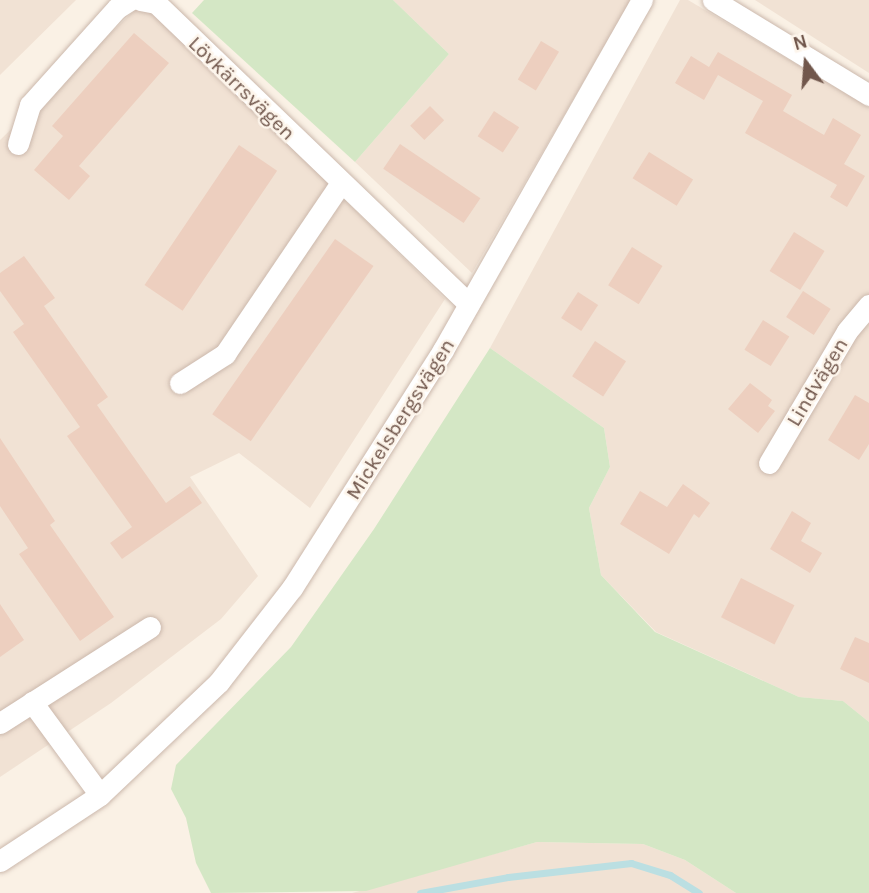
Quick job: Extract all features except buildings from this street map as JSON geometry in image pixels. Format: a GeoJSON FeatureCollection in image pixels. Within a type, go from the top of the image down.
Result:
{"type":"FeatureCollection","features":[{"type":"Feature","properties":{"kind":"street"},"geometry":{"type":"LineString","coordinates":[[18,144],[30,105],[117,8],[130,0]]}},
{"type":"Feature","properties":{"kind":"street","name":"Lövkärrsvägen"},"geometry":{"type":"LineString","coordinates":[[140,0],[156,3],[340,184],[469,304]]}},
{"type":"Feature","properties":{"kind":"street","name":"Mickelsbergsvägen"},"geometry":{"type":"LineString","coordinates":[[0,862],[100,795],[219,682],[292,588],[469,304],[642,0]]}},
{"type":"Feature","properties":{"kind":"street"},"geometry":{"type":"LineString","coordinates":[[713,0],[869,95]]}},
{"type":"Feature","properties":{"kind":"street"},"geometry":{"type":"LineString","coordinates":[[180,383],[225,354],[340,184]]}},
{"type":"Feature","properties":{"kind":"street","name":"Lindvägen"},"geometry":{"type":"LineString","coordinates":[[769,463],[848,331],[869,305]]}},
{"type":"Feature","properties":{"kind":"street"},"geometry":{"type":"LineString","coordinates":[[0,723],[149,628]]}},
{"type":"Feature","properties":{"kind":"street"},"geometry":{"type":"LineString","coordinates":[[32,702],[100,795]]}},
{"type":"Feature","properties":{"kind":"shaded area"},"geometry":{"type":"Polygon","coordinates":[[[0,0],[76,0],[0,75],[0,0]]]}},
{"type":"Feature","properties":{"kind":"shaded area"},"geometry":{"type":"Polygon","coordinates":[[[393,0],[631,0],[472,273],[355,162],[449,54],[393,0]]]}},
{"type":"Feature","properties":{"kind":"shaded area"},"geometry":{"type":"Polygon","coordinates":[[[680,0],[688,0],[869,107],[869,722],[843,701],[799,697],[656,632],[601,575],[589,508],[610,467],[604,428],[490,348],[680,0]]]}},
{"type":"Feature","properties":{"kind":"shaded area"},"geometry":{"type":"Polygon","coordinates":[[[755,0],[869,0],[869,73],[755,0]]]}},
{"type":"Feature","properties":{"kind":"shaded area"},"geometry":{"type":"Polygon","coordinates":[[[144,1],[445,299],[310,508],[239,453],[190,477],[258,576],[221,619],[111,703],[0,777],[0,140],[144,1]]]}},
{"type":"Feature","properties":{"kind":"shaded area"},"geometry":{"type":"Polygon","coordinates":[[[537,842],[643,844],[685,860],[736,893],[352,893],[537,842]]]}},
{"type":"Feature","properties":{"kind":"green space"},"geometry":{"type":"Polygon","coordinates":[[[204,0],[393,0],[449,54],[355,162],[192,13],[204,0]]]}},
{"type":"Feature","properties":{"kind":"green space"},"geometry":{"type":"Polygon","coordinates":[[[490,348],[604,428],[610,467],[589,508],[601,575],[655,632],[799,697],[843,701],[869,722],[869,893],[736,893],[685,860],[643,844],[537,842],[366,891],[211,893],[196,863],[186,818],[171,789],[176,765],[291,647],[374,529],[490,348]]]}},
{"type":"Feature","properties":{"kind":"waterway"},"geometry":{"type":"LineString","coordinates":[[420,893],[508,877],[631,863],[670,875],[699,893]]}}]}
